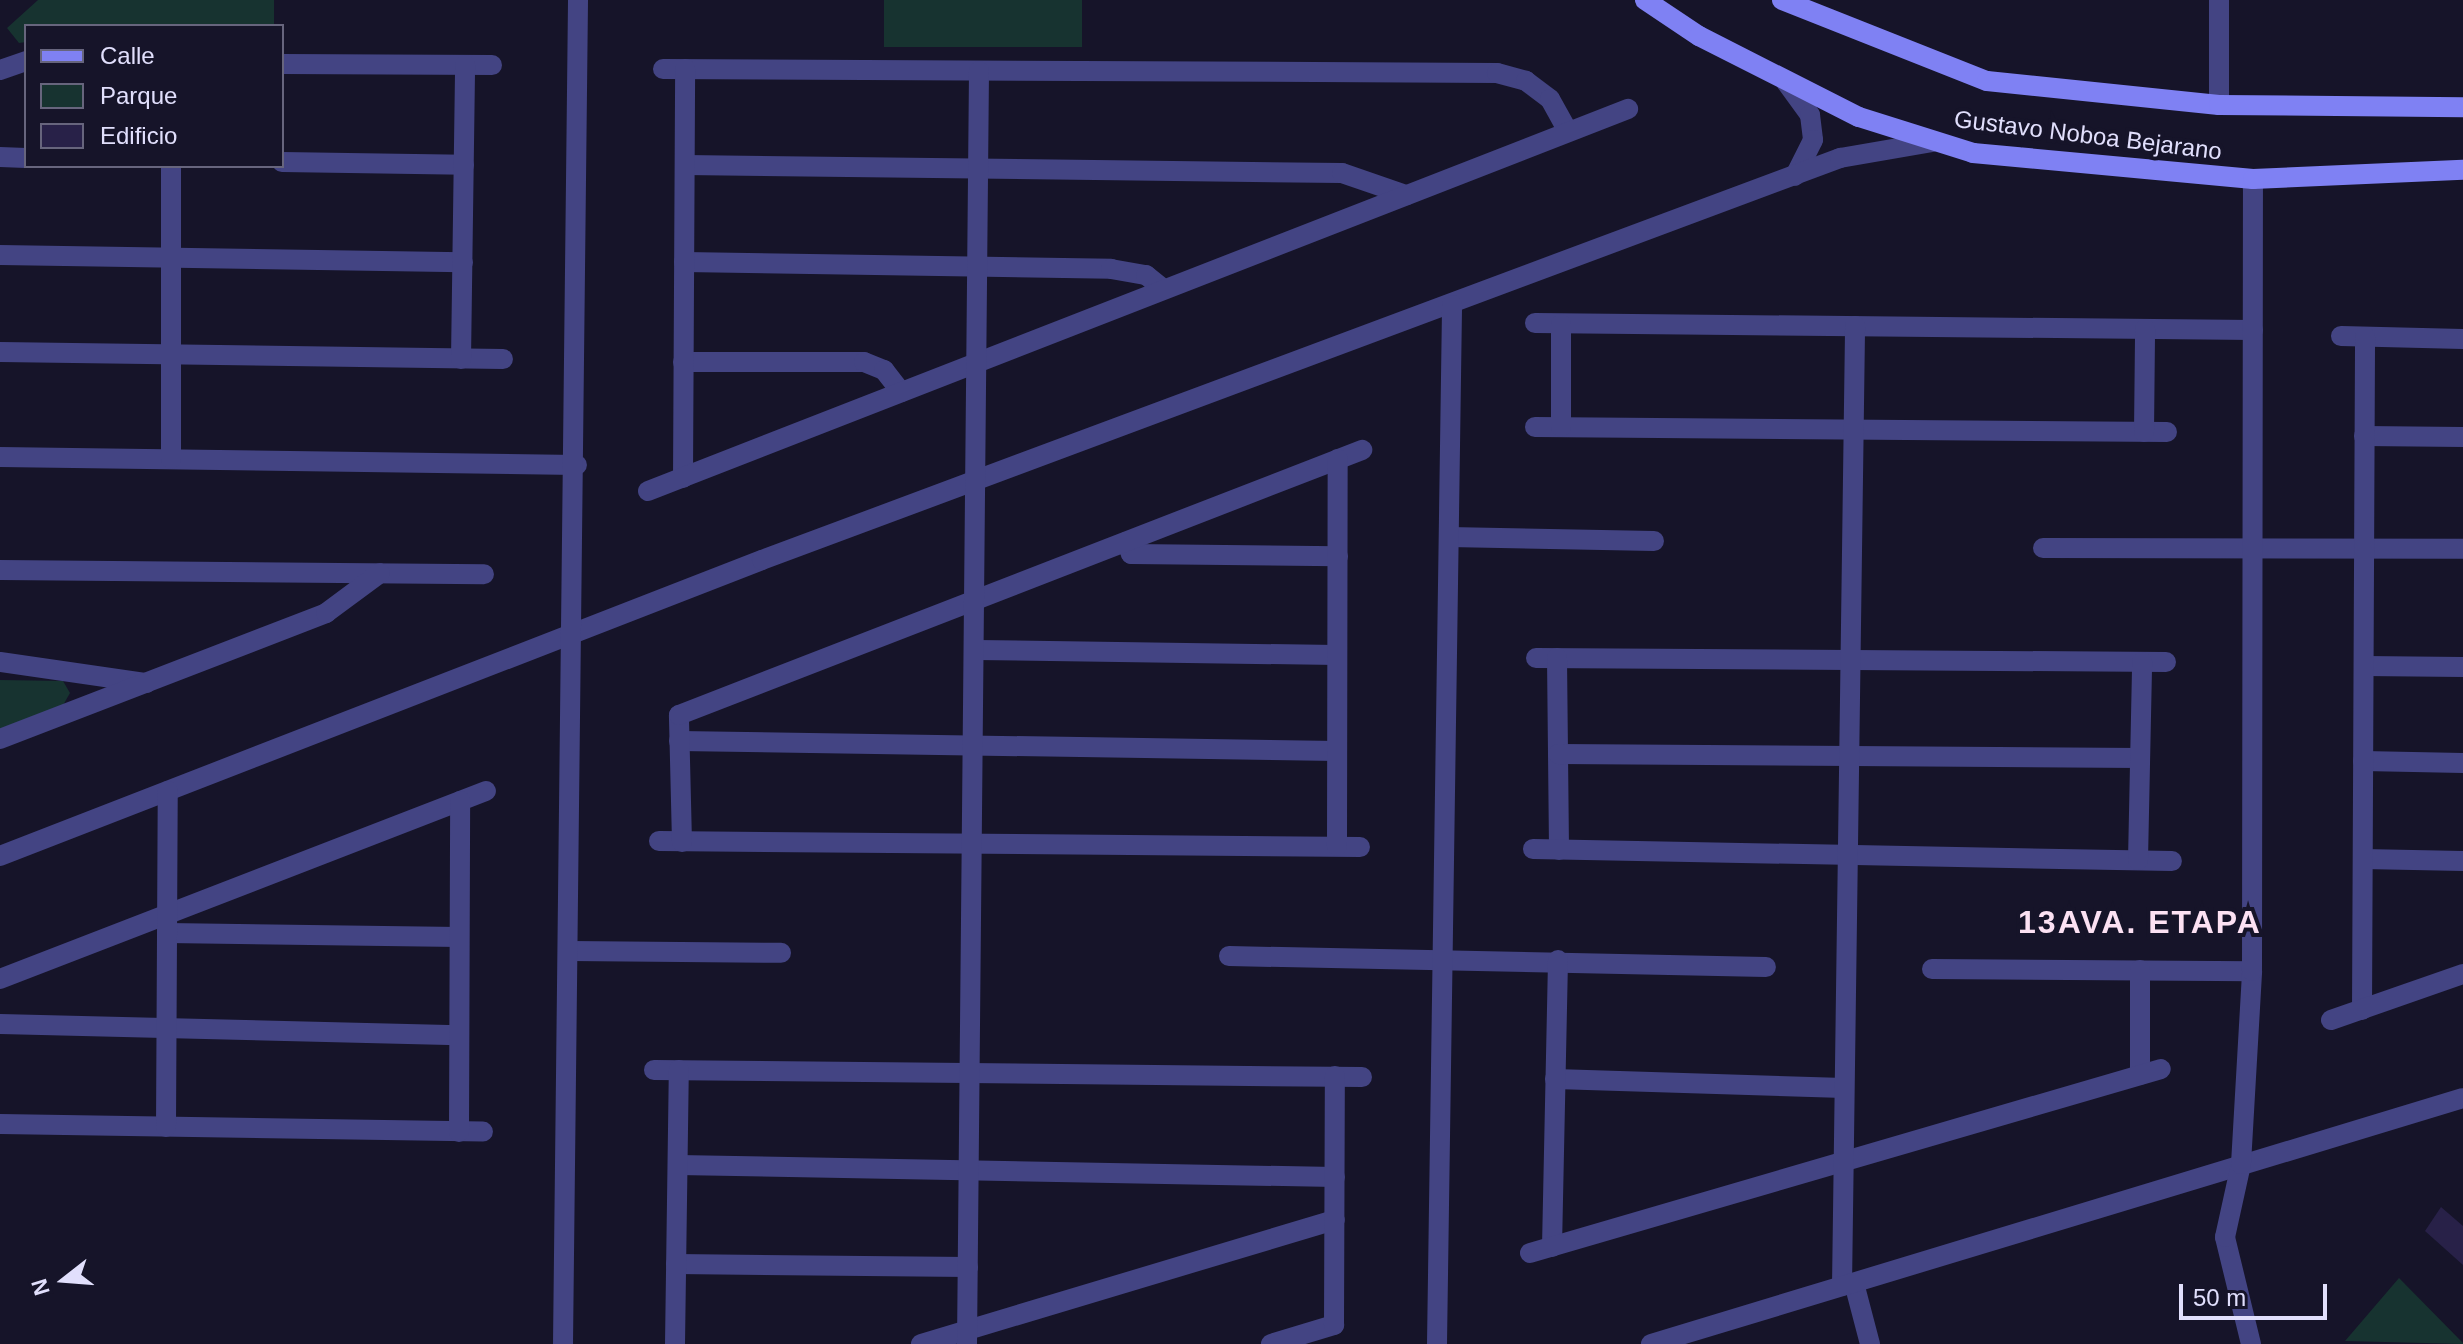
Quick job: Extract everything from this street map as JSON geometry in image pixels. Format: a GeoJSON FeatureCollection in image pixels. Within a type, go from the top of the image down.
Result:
{"type":"FeatureCollection","features":[{"type":"Feature","properties":{"kind":"street"},"geometry":{"type":"LineString","coordinates":[[563,1344],[576,632],[578,0]]}},
{"type":"Feature","properties":{"kind":"street","name":"Gustavo Noboa Bejarano"},"geometry":{"type":"LineString","coordinates":[[1645,0],[1786,82],[1933,142],[1973,153],[2253,179],[2463,170]]}},
{"type":"Feature","properties":{"kind":"street","name":"Gustavo Noboa Bejarano"},"geometry":{"type":"LineString","coordinates":[[1782,0],[1821,10],[1987,81],[2219,105],[2463,107]]}},
{"type":"Feature","properties":{"kind":"street"},"geometry":{"type":"LineString","coordinates":[[2219,0],[2219,105]]}},
{"type":"Feature","properties":{"kind":"street"},"geometry":{"type":"LineString","coordinates":[[0,70],[24,62]]}},
{"type":"Feature","properties":{"kind":"street"},"geometry":{"type":"LineString","coordinates":[[284,64],[492,65]]}},
{"type":"Feature","properties":{"kind":"street"},"geometry":{"type":"LineString","coordinates":[[461,359],[465,65]]}},
{"type":"Feature","properties":{"kind":"street"},"geometry":{"type":"LineString","coordinates":[[663,69],[1497,73],[1538,90],[1568,131]]}},
{"type":"Feature","properties":{"kind":"street"},"geometry":{"type":"LineString","coordinates":[[683,478],[685,69]]}},
{"type":"Feature","properties":{"kind":"street"},"geometry":{"type":"LineString","coordinates":[[967,1337],[977,600],[973,364],[979,71]]}},
{"type":"Feature","properties":{"kind":"street"},"geometry":{"type":"LineString","coordinates":[[1786,82],[1810,115],[1813,140],[1795,176]]}},
{"type":"Feature","properties":{"kind":"street"},"geometry":{"type":"LineString","coordinates":[[648,491],[1628,109]]}},
{"type":"Feature","properties":{"kind":"street"},"geometry":{"type":"LineString","coordinates":[[0,856],[975,480],[1452,305],[1840,158],[1933,142]]}},
{"type":"Feature","properties":{"kind":"street"},"geometry":{"type":"LineString","coordinates":[[0,157],[24,158]]}},
{"type":"Feature","properties":{"kind":"street"},"geometry":{"type":"LineString","coordinates":[[284,162],[464,165]]}},
{"type":"Feature","properties":{"kind":"street"},"geometry":{"type":"LineString","coordinates":[[685,165],[977,165],[1342,173],[1406,195]]}},
{"type":"Feature","properties":{"kind":"street"},"geometry":{"type":"LineString","coordinates":[[171,168],[171,459]]}},
{"type":"Feature","properties":{"kind":"street"},"geometry":{"type":"LineString","coordinates":[[2251,1344],[2225,1237],[2241,1164],[2252,971],[2253,179]]}},
{"type":"Feature","properties":{"kind":"street"},"geometry":{"type":"LineString","coordinates":[[0,255],[463,262]]}},
{"type":"Feature","properties":{"kind":"street"},"geometry":{"type":"LineString","coordinates":[[684,262],[975,264],[1111,269],[1146,275],[1163,289]]}},
{"type":"Feature","properties":{"kind":"street"},"geometry":{"type":"LineString","coordinates":[[1437,1344],[1452,305]]}},
{"type":"Feature","properties":{"kind":"street"},"geometry":{"type":"LineString","coordinates":[[1535,323],[2253,330]]}},
{"type":"Feature","properties":{"kind":"street"},"geometry":{"type":"LineString","coordinates":[[1561,324],[1561,427]]}},
{"type":"Feature","properties":{"kind":"street"},"geometry":{"type":"LineString","coordinates":[[1855,326],[1843,1164],[1848,1284],[1870,1344]]}},
{"type":"Feature","properties":{"kind":"street"},"geometry":{"type":"LineString","coordinates":[[2144,432],[2145,329]]}},
{"type":"Feature","properties":{"kind":"street"},"geometry":{"type":"LineString","coordinates":[[2341,336],[2463,339]]}},
{"type":"Feature","properties":{"kind":"street"},"geometry":{"type":"LineString","coordinates":[[2362,1010],[2365,337]]}},
{"type":"Feature","properties":{"kind":"street"},"geometry":{"type":"LineString","coordinates":[[0,352],[503,359]]}},
{"type":"Feature","properties":{"kind":"street"},"geometry":{"type":"LineString","coordinates":[[683,362],[864,362],[884,370],[901,392]]}},
{"type":"Feature","properties":{"kind":"street"},"geometry":{"type":"LineString","coordinates":[[1535,427],[2167,432]]}},
{"type":"Feature","properties":{"kind":"street"},"geometry":{"type":"LineString","coordinates":[[2364,436],[2463,437]]}},
{"type":"Feature","properties":{"kind":"street"},"geometry":{"type":"LineString","coordinates":[[682,842],[679,715],[1362,450]]}},
{"type":"Feature","properties":{"kind":"street"},"geometry":{"type":"LineString","coordinates":[[0,457],[577,465]]}},
{"type":"Feature","properties":{"kind":"street"},"geometry":{"type":"LineString","coordinates":[[1337,846],[1338,459]]}},
{"type":"Feature","properties":{"kind":"street"},"geometry":{"type":"LineString","coordinates":[[1449,537],[1654,541]]}},
{"type":"Feature","properties":{"kind":"street"},"geometry":{"type":"LineString","coordinates":[[1126,542],[1131,554],[1338,556]]}},
{"type":"Feature","properties":{"kind":"street"},"geometry":{"type":"LineString","coordinates":[[2043,548],[2463,549]]}},
{"type":"Feature","properties":{"kind":"street"},"geometry":{"type":"LineString","coordinates":[[0,570],[484,574]]}},
{"type":"Feature","properties":{"kind":"street"},"geometry":{"type":"LineString","coordinates":[[0,739],[326,613],[380,573]]}},
{"type":"Feature","properties":{"kind":"street"},"geometry":{"type":"LineString","coordinates":[[976,650],[1337,655]]}},
{"type":"Feature","properties":{"kind":"street"},"geometry":{"type":"LineString","coordinates":[[1559,850],[1558,754],[1546,658],[2166,662]]}},
{"type":"Feature","properties":{"kind":"street"},"geometry":{"type":"LineString","coordinates":[[0,662],[146,683]]}},
{"type":"Feature","properties":{"kind":"street"},"geometry":{"type":"LineString","coordinates":[[2138,860],[2142,662]]}},
{"type":"Feature","properties":{"kind":"street"},"geometry":{"type":"LineString","coordinates":[[2364,666],[2463,667]]}},
{"type":"Feature","properties":{"kind":"street"},"geometry":{"type":"LineString","coordinates":[[679,741],[1337,751]]}},
{"type":"Feature","properties":{"kind":"street"},"geometry":{"type":"LineString","coordinates":[[1558,754],[2140,758]]}},
{"type":"Feature","properties":{"kind":"street"},"geometry":{"type":"LineString","coordinates":[[2363,761],[2463,763]]}},
{"type":"Feature","properties":{"kind":"street"},"geometry":{"type":"LineString","coordinates":[[166,1127],[168,791]]}},
{"type":"Feature","properties":{"kind":"street"},"geometry":{"type":"LineString","coordinates":[[0,979],[167,924],[486,791]]}},
{"type":"Feature","properties":{"kind":"street"},"geometry":{"type":"LineString","coordinates":[[459,1132],[460,801]]}},
{"type":"Feature","properties":{"kind":"street"},"geometry":{"type":"LineString","coordinates":[[659,841],[1360,847]]}},
{"type":"Feature","properties":{"kind":"street"},"geometry":{"type":"LineString","coordinates":[[1533,849],[1847,852],[2172,861]]}},
{"type":"Feature","properties":{"kind":"street"},"geometry":{"type":"LineString","coordinates":[[2363,859],[2463,861]]}},
{"type":"Feature","properties":{"kind":"street"},"geometry":{"type":"LineString","coordinates":[[167,924],[459,937]]}},
{"type":"Feature","properties":{"kind":"street"},"geometry":{"type":"LineString","coordinates":[[570,951],[781,953]]}},
{"type":"Feature","properties":{"kind":"street"},"geometry":{"type":"LineString","coordinates":[[1229,956],[1442,957],[1766,967]]}},
{"type":"Feature","properties":{"kind":"street"},"geometry":{"type":"LineString","coordinates":[[1552,1247],[1558,960]]}},
{"type":"Feature","properties":{"kind":"street"},"geometry":{"type":"LineString","coordinates":[[1932,969],[2252,971]]}},
{"type":"Feature","properties":{"kind":"street"},"geometry":{"type":"LineString","coordinates":[[2140,970],[2140,1075]]}},
{"type":"Feature","properties":{"kind":"street"},"geometry":{"type":"LineString","coordinates":[[2331,1020],[2463,974]]}},
{"type":"Feature","properties":{"kind":"street"},"geometry":{"type":"LineString","coordinates":[[0,1024],[166,1032],[459,1035]]}},
{"type":"Feature","properties":{"kind":"street"},"geometry":{"type":"LineString","coordinates":[[1530,1253],[2161,1069]]}},
{"type":"Feature","properties":{"kind":"street"},"geometry":{"type":"LineString","coordinates":[[654,1070],[971,1070],[1362,1077]]}},
{"type":"Feature","properties":{"kind":"street"},"geometry":{"type":"LineString","coordinates":[[675,1344],[679,1070]]}},
{"type":"Feature","properties":{"kind":"street"},"geometry":{"type":"LineString","coordinates":[[1271,1344],[1334,1325],[1335,1076]]}},
{"type":"Feature","properties":{"kind":"street"},"geometry":{"type":"LineString","coordinates":[[1555,1079],[1844,1088]]}},
{"type":"Feature","properties":{"kind":"street"},"geometry":{"type":"LineString","coordinates":[[1651,1344],[2463,1098]]}},
{"type":"Feature","properties":{"kind":"street"},"geometry":{"type":"LineString","coordinates":[[0,1124],[483,1132]]}},
{"type":"Feature","properties":{"kind":"street"},"geometry":{"type":"LineString","coordinates":[[678,1165],[1335,1177]]}},
{"type":"Feature","properties":{"kind":"street"},"geometry":{"type":"LineString","coordinates":[[921,1344],[967,1337],[1335,1220]]}},
{"type":"Feature","properties":{"kind":"street"},"geometry":{"type":"LineString","coordinates":[[676,1264],[968,1267]]}},
{"type":"Feature","properties":{"kind":"green space"},"geometry":{"type":"Polygon","coordinates":[[[38,0],[274,0],[274,24],[24,24],[24,42],[19,43],[7,28],[38,0]]]}},
{"type":"Feature","properties":{"kind":"green space"},"geometry":{"type":"Polygon","coordinates":[[[884,0],[1082,0],[1082,47],[884,47],[884,0]]]}},
{"type":"Feature","properties":{"kind":"green space"},"geometry":{"type":"Polygon","coordinates":[[[0,680],[63,681],[70,693],[62,707],[0,732],[0,680]]]}},
{"type":"Feature","properties":{"kind":"green space"},"geometry":{"type":"Polygon","coordinates":[[[2399,1278],[2463,1343],[2463,1344],[2345,1341],[2399,1278]]]}},
{"type":"Feature","properties":{"kind":"building"},"geometry":{"type":"Polygon","coordinates":[[[2441,1207],[2463,1226],[2463,1265],[2425,1231],[2441,1207]]]}},
{"type":"Feature","properties":{"kind":"district","name":"13AVA. ETAPA"},"geometry":{"type":"Point","coordinates":[2140,922]}}]}
